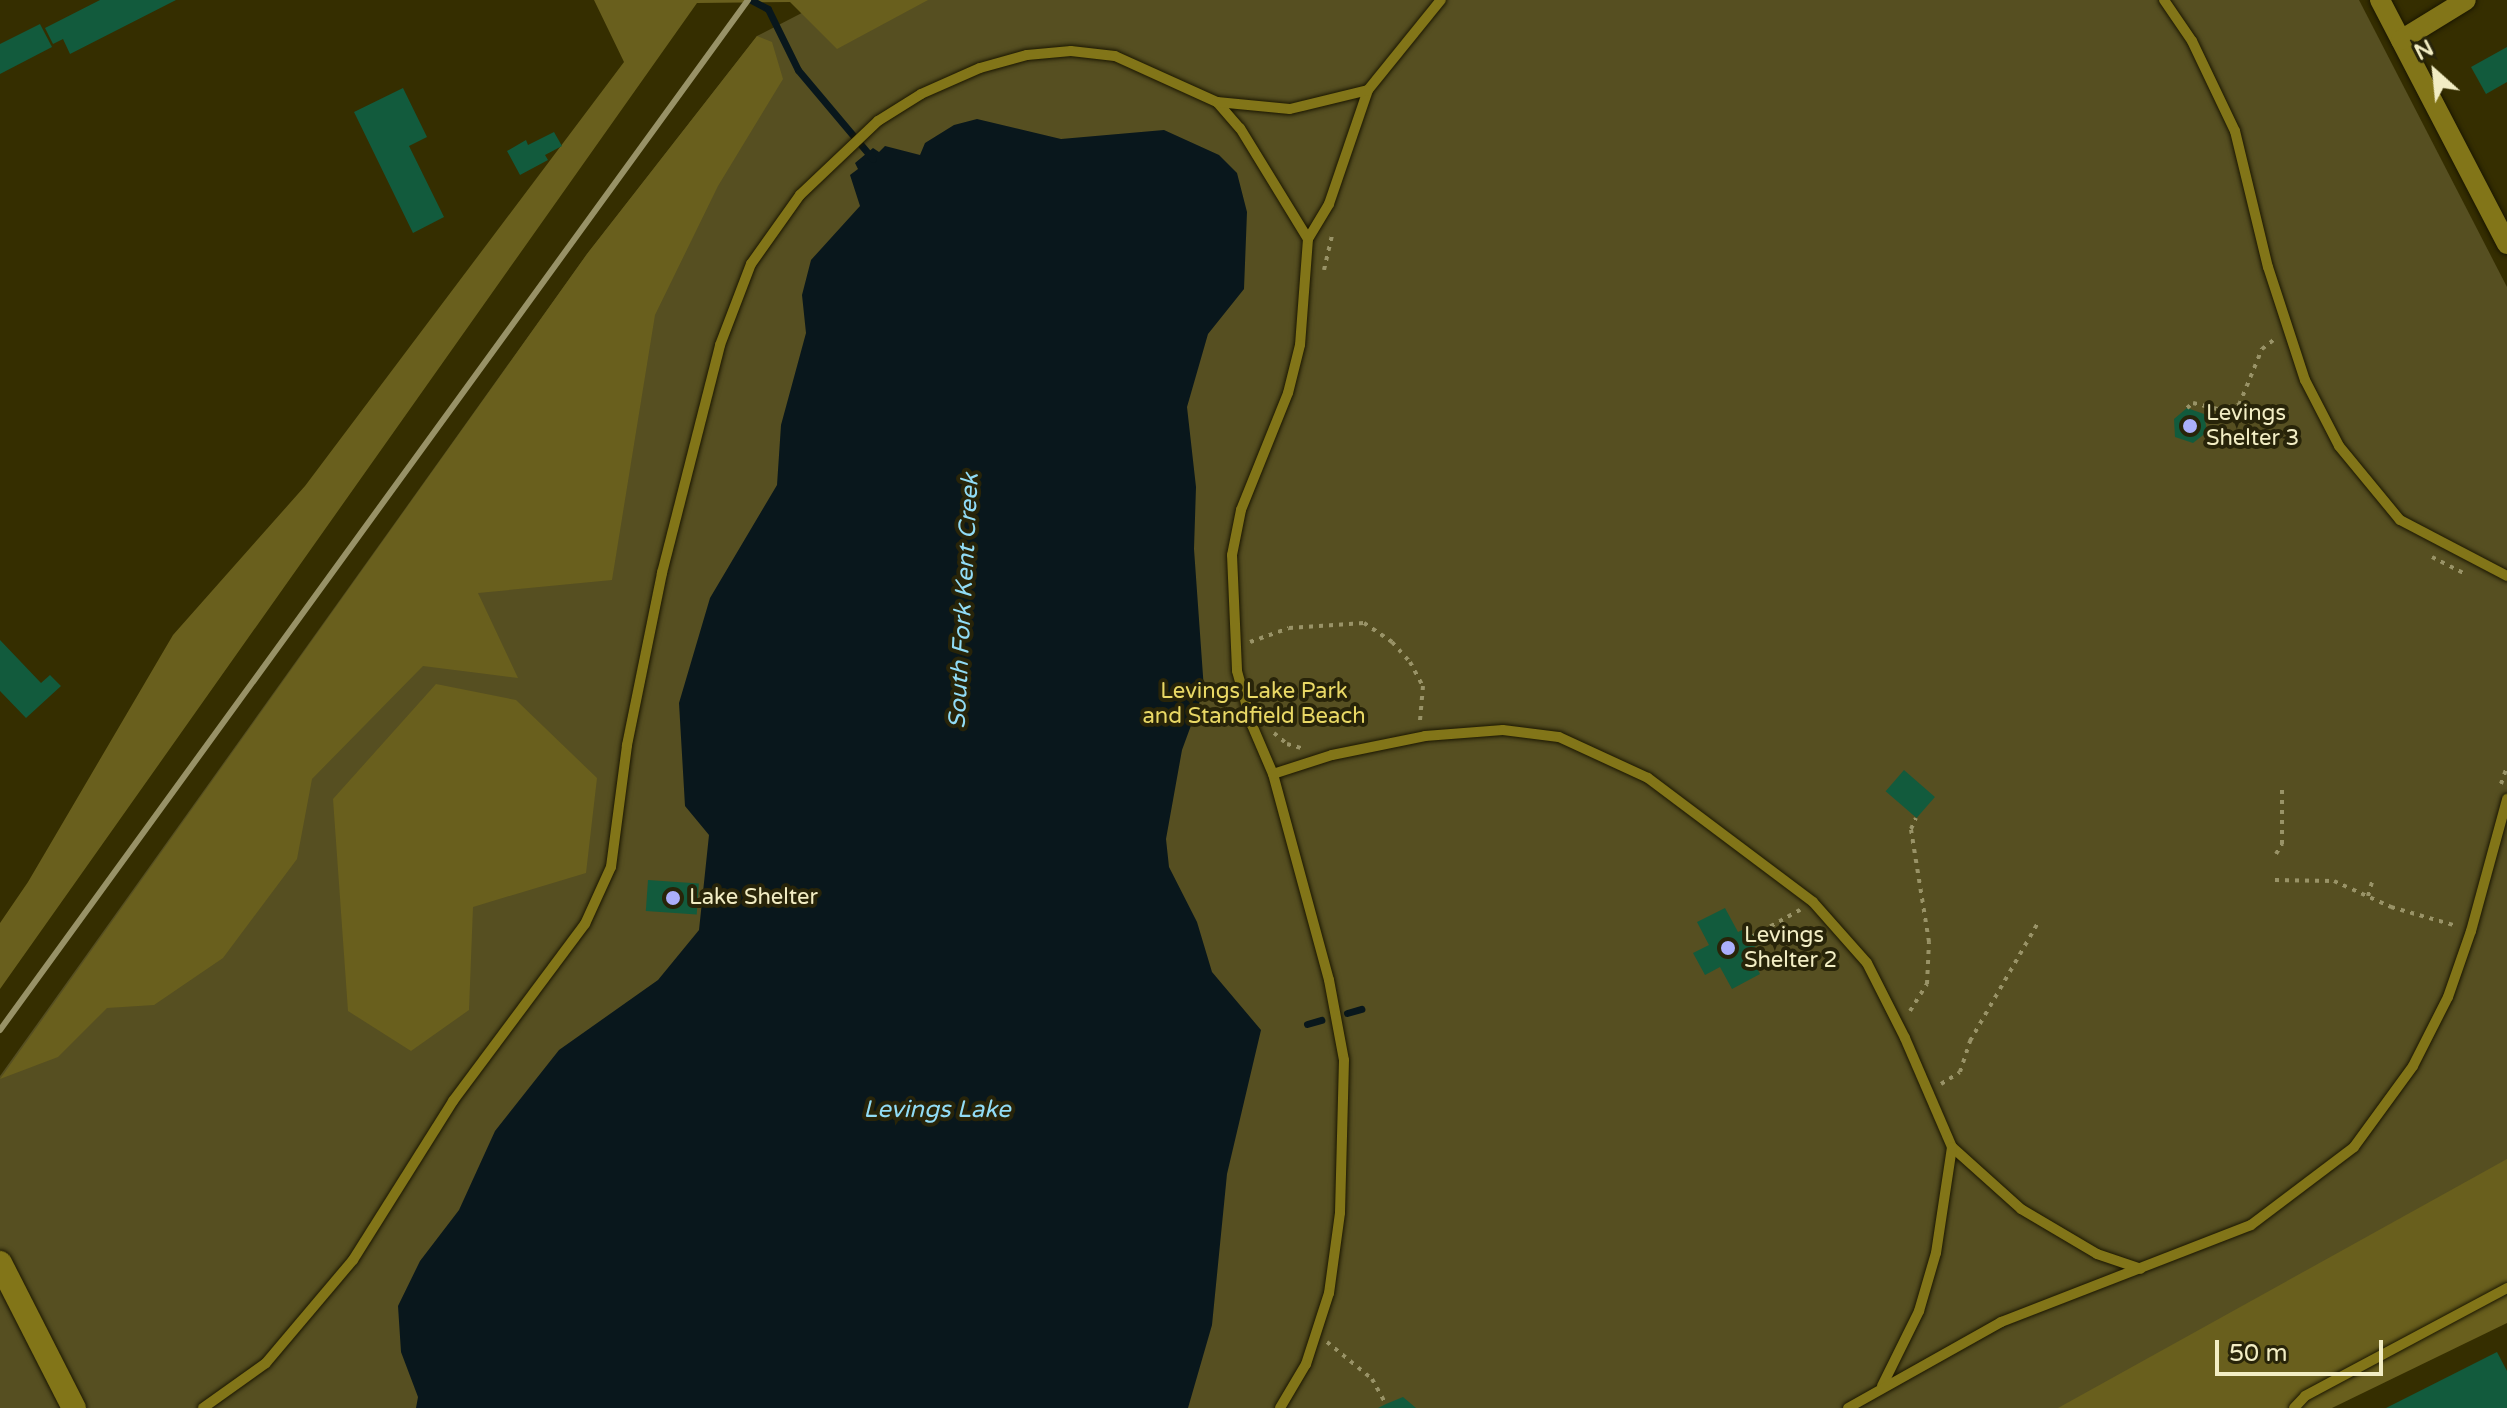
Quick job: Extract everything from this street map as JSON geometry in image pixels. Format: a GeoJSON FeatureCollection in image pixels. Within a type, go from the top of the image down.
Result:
{"type":"FeatureCollection","features":[{"type":"Feature","properties":{"kind":"street"},"geometry":{"type":"LineString","coordinates":[[2380,0],[2507,244]]}},
{"type":"Feature","properties":{"kind":"street"},"geometry":{"type":"LineString","coordinates":[[2401,40],[2466,0]]}},
{"type":"Feature","properties":{"kind":"street"},"geometry":{"type":"LineString","coordinates":[[0,1263],[74,1408]]}},
{"type":"Feature","properties":{"kind":"lane"},"geometry":{"type":"LineString","coordinates":[[1280,1408],[1306,1364],[1329,1293],[1340,1213],[1344,1060],[1329,980],[1273,774],[1252,725],[1237,671],[1232,555],[1241,510],[1288,393],[1300,345],[1308,239],[1329,204],[1368,90],[1441,0]]}},
{"type":"Feature","properties":{"kind":"lane"},"geometry":{"type":"LineString","coordinates":[[2164,0],[2192,41],[2235,131],[2268,267],[2305,380],[2339,446],[2400,520],[2507,576]]}},
{"type":"Feature","properties":{"kind":"lane"},"geometry":{"type":"LineString","coordinates":[[203,1408],[266,1363],[353,1260],[453,1101],[585,924],[611,867],[627,745],[662,573],[720,345],[751,264],[800,195],[829,163],[878,121],[921,94],[980,68],[1027,55],[1071,51],[1115,56],[1217,102],[1290,109],[1368,90]]}},
{"type":"Feature","properties":{"kind":"lane"},"geometry":{"type":"LineString","coordinates":[[1217,102],[1240,128],[1308,239]]}},
{"type":"Feature","properties":{"kind":"lane"},"geometry":{"type":"LineString","coordinates":[[1273,774],[1332,755],[1425,736],[1503,730],[1559,737],[1648,778],[1813,902],[1867,963],[1952,1147],[2021,1209],[2097,1254],[2141,1269]]}},
{"type":"Feature","properties":{"kind":"lane"},"geometry":{"type":"LineString","coordinates":[[1848,1408],[2001,1322],[2251,1225],[2354,1147],[2413,1066],[2448,997],[2471,931],[2507,799]]}},
{"type":"Feature","properties":{"kind":"lane"},"geometry":{"type":"LineString","coordinates":[[1881,1388],[1924,1297],[1936,1253],[1952,1147]]}},
{"type":"Feature","properties":{"kind":"lane"},"geometry":{"type":"LineString","coordinates":[[2294,1408],[2305,1396],[2507,1288]]}},
{"type":"Feature","properties":{"kind":"path"},"geometry":{"type":"LineString","coordinates":[[1323,274],[1336,219]]}},
{"type":"Feature","properties":{"kind":"path"},"geometry":{"type":"LineString","coordinates":[[2187,408],[2193,403],[2217,409],[2239,405],[2262,349],[2273,339],[2290,334]]}},
{"type":"Feature","properties":{"kind":"path"},"geometry":{"type":"LineString","coordinates":[[1245,630],[1247,643],[1289,628],[1364,623],[1392,642],[1410,662],[1423,686],[1419,727],[1431,725]]}},
{"type":"Feature","properties":{"kind":"path"},"geometry":{"type":"LineString","coordinates":[[1269,723],[1287,744],[1306,750]]}},
{"type":"Feature","properties":{"kind":"path"},"geometry":{"type":"LineString","coordinates":[[2499,790],[2507,767]]}},
{"type":"Feature","properties":{"kind":"path"},"geometry":{"type":"LineString","coordinates":[[2276,854],[2282,844],[2282,785]]}},
{"type":"Feature","properties":{"kind":"path"},"geometry":{"type":"LineString","coordinates":[[1904,1007],[1907,1015],[1927,984],[1929,942],[1911,829],[1916,818]]}},
{"type":"Feature","properties":{"kind":"path"},"geometry":{"type":"LineString","coordinates":[[2368,896],[2373,879]]}},
{"type":"Feature","properties":{"kind":"path"},"geometry":{"type":"LineString","coordinates":[[2275,880],[2334,881],[2391,907],[2471,931]]}},
{"type":"Feature","properties":{"kind":"path"},"geometry":{"type":"LineString","coordinates":[[1753,936],[1813,902]]}},
{"type":"Feature","properties":{"kind":"path"},"geometry":{"type":"LineString","coordinates":[[2451,939],[2458,915]]}},
{"type":"Feature","properties":{"kind":"path"},"geometry":{"type":"LineString","coordinates":[[1928,1092],[1960,1072],[1970,1041],[2039,921]]}},
{"type":"Feature","properties":{"kind":"path"},"geometry":{"type":"LineString","coordinates":[[1315,1335],[1341,1350],[1372,1379],[1386,1404]]}},
{"type":"Feature","properties":{"kind":"green space","name":"Levings Lake Park and Standfield Beach"},"geometry":{"type":"Polygon","coordinates":[[[827,0],[2359,0],[2507,287],[2507,1264],[2197,1408],[0,1408],[0,1076],[587,254],[757,36],[827,0]]]}},
{"type":"Feature","properties":{"kind":"shaded area"},"geometry":{"type":"Polygon","coordinates":[[[594,0],[928,0],[837,49],[790,2],[697,3],[0,989],[0,923],[28,882],[173,635],[305,486],[624,62],[594,0]]]}},
{"type":"Feature","properties":{"kind":"shaded area"},"geometry":{"type":"Polygon","coordinates":[[[757,36],[772,42],[783,79],[718,186],[655,315],[612,580],[478,593],[518,678],[423,666],[312,779],[297,859],[223,958],[154,1005],[107,1008],[58,1057],[0,1079],[587,254],[757,36]]]}},
{"type":"Feature","properties":{"kind":"shaded area"},"geometry":{"type":"Polygon","coordinates":[[[436,684],[516,700],[597,778],[586,873],[473,907],[469,1010],[411,1051],[348,1011],[333,799],[436,684]]]}},
{"type":"Feature","properties":{"kind":"shaded area"},"geometry":{"type":"Polygon","coordinates":[[[2507,1159],[2507,1323],[2332,1408],[2058,1408],[2507,1159]]]}},
{"type":"Feature","properties":{"kind":"water","name":"Levings Lake"},"geometry":{"type":"Polygon","coordinates":[[[977,119],[1061,139],[1164,130],[1219,155],[1237,173],[1247,212],[1244,289],[1208,334],[1187,407],[1196,487],[1194,549],[1204,690],[1182,750],[1166,839],[1169,867],[1197,922],[1212,972],[1261,1030],[1227,1174],[1212,1325],[1188,1408],[416,1408],[418,1397],[401,1352],[398,1306],[420,1261],[459,1210],[495,1131],[559,1050],[658,980],[699,930],[709,835],[685,806],[679,703],[710,598],[777,485],[781,425],[806,333],[802,295],[811,260],[860,206],[850,175],[858,169],[855,163],[873,148],[879,152],[885,146],[920,155],[925,143],[954,125],[977,119]]]}},
{"type":"Feature","properties":{"kind":"building"},"geometry":{"type":"Polygon","coordinates":[[[100,0],[176,0],[70,54],[63,39],[53,44],[45,28],[100,0]]]}},
{"type":"Feature","properties":{"kind":"building"},"geometry":{"type":"Polygon","coordinates":[[[40,24],[52,47],[0,74],[0,44],[40,24]]]}},
{"type":"Feature","properties":{"kind":"building"},"geometry":{"type":"Polygon","coordinates":[[[2507,47],[2507,82],[2486,94],[2471,67],[2507,47]]]}},
{"type":"Feature","properties":{"kind":"building"},"geometry":{"type":"Polygon","coordinates":[[[403,88],[427,137],[409,146],[444,217],[413,233],[354,112],[403,88]]]}},
{"type":"Feature","properties":{"kind":"building"},"geometry":{"type":"Polygon","coordinates":[[[554,132],[562,146],[545,155],[548,160],[520,175],[507,151],[526,140],[528,145],[554,132]]]}},
{"type":"Feature","properties":{"kind":"building","name":"Levings Shelter 3"},"geometry":{"type":"Polygon","coordinates":[[[2187,408],[2204,414],[2207,432],[2193,443],[2175,437],[2174,419],[2187,408]]]}},
{"type":"Feature","properties":{"kind":"building"},"geometry":{"type":"Polygon","coordinates":[[[0,640],[41,683],[50,675],[61,686],[26,718],[0,691],[0,640]]]}},
{"type":"Feature","properties":{"kind":"building"},"geometry":{"type":"Polygon","coordinates":[[[1904,770],[1935,797],[1917,818],[1886,791],[1904,770]]]}},
{"type":"Feature","properties":{"kind":"building","name":"Lake Shelter"},"geometry":{"type":"Polygon","coordinates":[[[648,880],[699,884],[697,914],[646,911],[648,880]]]}},
{"type":"Feature","properties":{"kind":"building","name":"Levings Shelter 2"},"geometry":{"type":"Polygon","coordinates":[[[1725,908],[1738,932],[1748,927],[1758,945],[1748,950],[1760,974],[1732,989],[1720,967],[1705,975],[1693,953],[1709,945],[1697,922],[1725,908]]]}},
{"type":"Feature","properties":{"kind":"building"},"geometry":{"type":"Polygon","coordinates":[[[2497,1352],[2507,1371],[2507,1408],[2386,1408],[2497,1352]]]}},
{"type":"Feature","properties":{"kind":"building"},"geometry":{"type":"Polygon","coordinates":[[[1403,1397],[1416,1408],[1378,1408],[1386,1404],[1403,1397]]]}},
{"type":"Feature","properties":{"kind":"waterway","name":"South Fork Kent Creek"},"geometry":{"type":"LineString","coordinates":[[751,0],[768,9],[798,70],[873,159]]}},
{"type":"Feature","properties":{"kind":"waterway"},"geometry":{"type":"LineString","coordinates":[[1347,1013],[1361,1009]]}},
{"type":"Feature","properties":{"kind":"waterway"},"geometry":{"type":"LineString","coordinates":[[1307,1024],[1321,1020]]}},
{"type":"Feature","properties":{"kind":"railway"},"geometry":{"type":"LineString","coordinates":[[0,1030],[748,0]]}},
{"type":"Feature","properties":{"kind":"place","name":"Levings Shelter 3"},"geometry":{"type":"Point","coordinates":[2190,426]}},
{"type":"Feature","properties":{"kind":"place","name":"Lake Shelter"},"geometry":{"type":"Point","coordinates":[673,898]}},
{"type":"Feature","properties":{"kind":"place","name":"Levings Shelter 2"},"geometry":{"type":"Point","coordinates":[1728,948]}}]}
